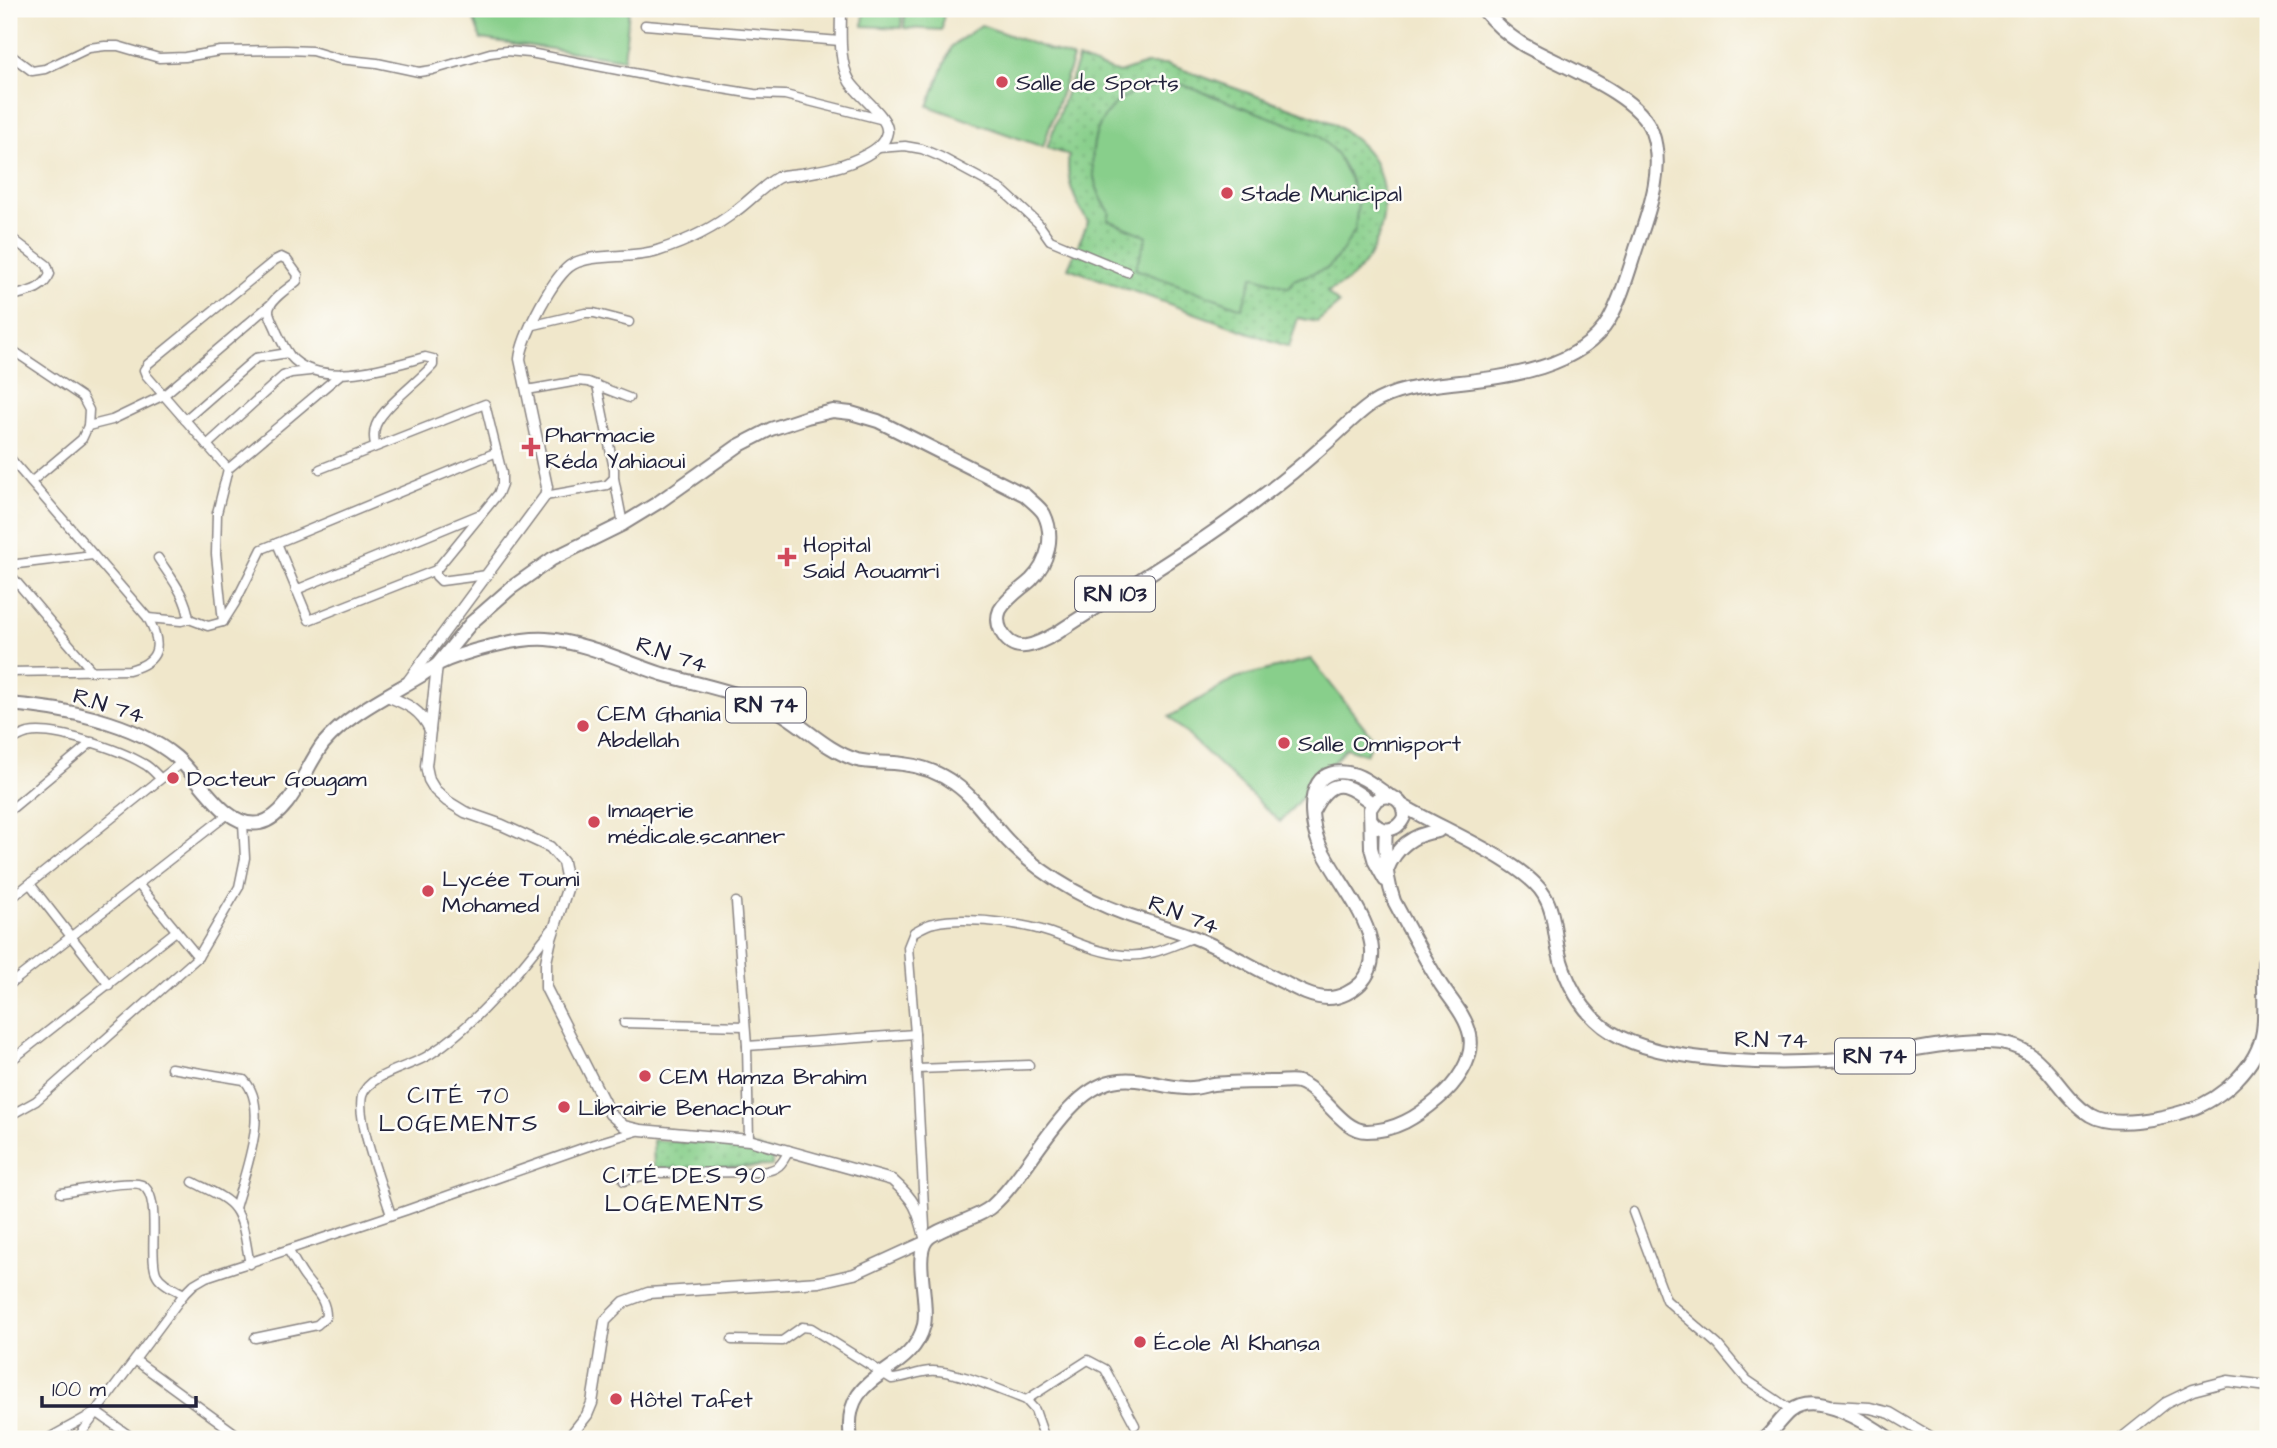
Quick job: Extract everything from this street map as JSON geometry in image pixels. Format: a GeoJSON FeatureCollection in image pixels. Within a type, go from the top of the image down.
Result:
{"type":"FeatureCollection","features":[{"type":"Feature","properties":{"kind":"main road","name":"RN 103"},"geometry":{"type":"LineString","coordinates":[[437,665],[471,623],[511,588],[552,559],[623,524],[738,446],[771,429],[833,411],[878,421],[1025,495],[1043,512],[1050,531],[1045,558],[1034,576],[1000,611],[998,619],[1000,630],[1012,645],[1021,647],[1033,645],[1057,633],[1250,505],[1371,405],[1396,392],[1500,377],[1536,369],[1570,356],[1584,347],[1608,321],[1624,285],[1648,213],[1657,167],[1652,131],[1640,112],[1619,95],[1519,42],[1483,9]]}},
{"type":"Feature","properties":{"kind":"main road","name":"R.N 74"},"geometry":{"type":"LineString","coordinates":[[9,704],[82,715],[149,740],[182,762],[228,814],[243,823],[260,823],[273,817],[286,804],[324,744],[358,714],[437,665],[514,640],[547,639],[590,649],[766,705],[795,720],[836,750],[855,759],[911,765],[930,770],[953,782],[966,793],[1010,844],[1049,878],[1110,909],[1195,937],[1305,993],[1327,999],[1343,996],[1358,987],[1369,973],[1373,956],[1366,924],[1320,847],[1312,813],[1314,788],[1334,772],[1350,773],[1529,877],[1543,893],[1552,914],[1558,951],[1578,999],[1590,1015],[1610,1031],[1638,1046],[1676,1055],[1800,1062],[1989,1042],[2009,1045],[2046,1066],[2077,1104],[2092,1116],[2108,1121],[2128,1122],[2191,1110],[2232,1083],[2248,1065],[2259,1046],[2264,1016],[2264,963],[2268,953]]}},
{"type":"Feature","properties":{"kind":"main road"},"geometry":{"type":"LineString","coordinates":[[1312,813],[1324,792],[1335,786],[1348,787],[1373,803]]}},
{"type":"Feature","properties":{"kind":"main road"},"geometry":{"type":"LineString","coordinates":[[1388,795],[1373,803],[1370,814],[1371,848],[1378,868],[1389,886]]}},
{"type":"Feature","properties":{"kind":"main road"},"geometry":{"type":"LineString","coordinates":[[851,1439],[849,1416],[854,1399],[863,1386],[900,1360],[921,1333],[925,1322],[925,1303],[921,1257],[926,1241],[990,1208],[1070,1109],[1096,1088],[1112,1082],[1145,1080],[1191,1088],[1212,1084],[1297,1082],[1315,1092],[1339,1118],[1363,1131],[1393,1128],[1422,1113],[1451,1088],[1467,1062],[1471,1037],[1462,1014],[1418,946],[1389,886],[1385,850],[1391,828],[1404,817],[1402,805]]}},
{"type":"Feature","properties":{"kind":"main road","name":"R.N 74"},"geometry":{"type":"LineString","coordinates":[[1371,820],[1375,825],[1391,828],[1438,831],[1455,835]]}},
{"type":"Feature","properties":{"kind":"main road"},"geometry":{"type":"LineString","coordinates":[[1387,871],[1395,853],[1402,846],[1419,835],[1438,831]]}},
{"type":"Feature","properties":{"kind":"main road"},"geometry":{"type":"LineString","coordinates":[[1764,1439],[1791,1410],[1807,1405],[1830,1405],[1867,1422],[1883,1437]]}},
{"type":"Feature","properties":{"kind":"street"},"geometry":{"type":"LineString","coordinates":[[841,9],[840,41],[850,81],[885,121],[887,131],[878,148]]}},
{"type":"Feature","properties":{"kind":"street"},"geometry":{"type":"LineString","coordinates":[[645,25],[840,41]]}},
{"type":"Feature","properties":{"kind":"street"},"geometry":{"type":"LineString","coordinates":[[9,54],[32,71],[45,69],[89,48],[105,46],[118,46],[159,58],[220,51],[312,51],[339,59],[377,63],[419,72],[490,52],[506,51],[530,53],[754,94],[785,95],[885,121]]}},
{"type":"Feature","properties":{"kind":"street"},"geometry":{"type":"LineString","coordinates":[[407,683],[545,496],[547,487],[520,359],[521,346],[562,273],[572,264],[584,260],[638,255],[667,247],[698,235],[734,213],[778,177],[838,168],[878,148],[905,146],[941,157],[1002,190],[1038,223],[1050,240],[1127,272]]}},
{"type":"Feature","properties":{"kind":"street"},"geometry":{"type":"LineString","coordinates":[[9,236],[47,265],[50,274],[46,283],[35,290],[9,297]]}},
{"type":"Feature","properties":{"kind":"street"},"geometry":{"type":"LineString","coordinates":[[88,426],[120,417],[164,396],[297,281],[298,275],[287,260],[281,257],[144,370],[146,375],[164,396],[228,469]]}},
{"type":"Feature","properties":{"kind":"street"},"geometry":{"type":"LineString","coordinates":[[271,303],[269,311],[283,346],[303,366],[342,373],[366,372],[425,357],[433,359],[433,365],[427,373],[383,414],[376,424],[373,435],[375,446]]}},
{"type":"Feature","properties":{"kind":"street"},"geometry":{"type":"LineString","coordinates":[[530,326],[585,313],[629,322]]}},
{"type":"Feature","properties":{"kind":"street"},"geometry":{"type":"LineString","coordinates":[[9,348],[82,397],[89,410],[88,426],[82,439],[31,482]]}},
{"type":"Feature","properties":{"kind":"street"},"geometry":{"type":"LineString","coordinates":[[185,420],[256,358],[288,353]]}},
{"type":"Feature","properties":{"kind":"street"},"geometry":{"type":"LineString","coordinates":[[207,445],[283,376],[315,370]]}},
{"type":"Feature","properties":{"kind":"street"},"geometry":{"type":"LineString","coordinates":[[223,622],[216,554],[217,513],[228,469],[342,373]]}},
{"type":"Feature","properties":{"kind":"street"},"geometry":{"type":"LineString","coordinates":[[527,390],[578,381],[597,385],[629,398]]}},
{"type":"Feature","properties":{"kind":"street"},"geometry":{"type":"LineString","coordinates":[[597,385],[623,524]]}},
{"type":"Feature","properties":{"kind":"street"},"geometry":{"type":"LineString","coordinates":[[277,543],[309,620],[436,570],[498,494],[502,484],[485,404],[320,469]]}},
{"type":"Feature","properties":{"kind":"street"},"geometry":{"type":"LineString","coordinates":[[148,618],[189,619],[208,626],[223,622],[261,549],[497,452]]}},
{"type":"Feature","properties":{"kind":"street"},"geometry":{"type":"LineString","coordinates":[[9,457],[148,618],[156,636],[157,647],[153,659],[143,666],[129,670],[9,672]]}},
{"type":"Feature","properties":{"kind":"street"},"geometry":{"type":"LineString","coordinates":[[545,496],[607,485],[614,478]]}},
{"type":"Feature","properties":{"kind":"street"},"geometry":{"type":"LineString","coordinates":[[296,590],[482,514]]}},
{"type":"Feature","properties":{"kind":"street"},"geometry":{"type":"LineString","coordinates":[[9,565],[93,555]]}},
{"type":"Feature","properties":{"kind":"street"},"geometry":{"type":"LineString","coordinates":[[158,558],[178,588],[189,619]]}},
{"type":"Feature","properties":{"kind":"street"},"geometry":{"type":"LineString","coordinates":[[436,570],[436,576],[441,580],[487,575]]}},
{"type":"Feature","properties":{"kind":"street"},"geometry":{"type":"LineString","coordinates":[[9,573],[92,671]]}},
{"type":"Feature","properties":{"kind":"street"},"geometry":{"type":"LineString","coordinates":[[437,665],[426,766],[429,780],[447,801],[465,812],[502,824],[551,847],[563,862],[568,886],[546,962],[547,988],[610,1114],[624,1126],[641,1130],[750,1140],[892,1180],[907,1193],[918,1208],[926,1241]]}},
{"type":"Feature","properties":{"kind":"street"},"geometry":{"type":"LineString","coordinates":[[387,696],[414,708],[425,719],[430,730]]}},
{"type":"Feature","properties":{"kind":"street"},"geometry":{"type":"LineString","coordinates":[[9,743],[31,733],[92,742],[146,765],[160,778]]}},
{"type":"Feature","properties":{"kind":"street"},"geometry":{"type":"LineString","coordinates":[[9,811],[92,742]]}},
{"type":"Feature","properties":{"kind":"street"},"geometry":{"type":"LineString","coordinates":[[9,900],[182,762]]}},
{"type":"Feature","properties":{"kind":"street"},"geometry":{"type":"LineString","coordinates":[[9,985],[228,814]]}},
{"type":"Feature","properties":{"kind":"street"},"geometry":{"type":"LineString","coordinates":[[9,1116],[36,1101],[198,957],[239,887],[245,858],[243,823]]}},
{"type":"Feature","properties":{"kind":"street"},"geometry":{"type":"LineString","coordinates":[[30,884],[109,985]]}},
{"type":"Feature","properties":{"kind":"street"},"geometry":{"type":"LineString","coordinates":[[138,884],[198,957]]}},
{"type":"Feature","properties":{"kind":"street"},"geometry":{"type":"LineString","coordinates":[[736,902],[747,1046],[750,1140]]}},
{"type":"Feature","properties":{"kind":"street"},"geometry":{"type":"LineString","coordinates":[[926,1241],[908,947],[914,932],[932,923],[954,921],[1018,925],[1121,955],[1153,954],[1195,937]]}},
{"type":"Feature","properties":{"kind":"street"},"geometry":{"type":"LineString","coordinates":[[391,1215],[362,1120],[362,1098],[366,1087],[429,1056],[469,1022],[520,969],[556,924]]}},
{"type":"Feature","properties":{"kind":"street"},"geometry":{"type":"LineString","coordinates":[[9,1062],[176,931]]}},
{"type":"Feature","properties":{"kind":"street"},"geometry":{"type":"LineString","coordinates":[[624,1023],[745,1026]]}},
{"type":"Feature","properties":{"kind":"street"},"geometry":{"type":"LineString","coordinates":[[747,1046],[915,1034]]}},
{"type":"Feature","properties":{"kind":"street"},"geometry":{"type":"LineString","coordinates":[[917,1069],[1028,1065]]}},
{"type":"Feature","properties":{"kind":"street"},"geometry":{"type":"LineString","coordinates":[[171,1068],[244,1080],[251,1088],[257,1125],[235,1208]]}},
{"type":"Feature","properties":{"kind":"street"},"geometry":{"type":"LineString","coordinates":[[77,1439],[184,1294],[206,1277],[641,1130]]}},
{"type":"Feature","properties":{"kind":"street"},"geometry":{"type":"LineString","coordinates":[[624,1181],[653,1174],[775,1170],[781,1166],[789,1150]]}},
{"type":"Feature","properties":{"kind":"street"},"geometry":{"type":"LineString","coordinates":[[61,1194],[129,1182],[142,1185],[151,1203],[155,1228],[153,1265],[158,1276],[184,1294]]}},
{"type":"Feature","properties":{"kind":"street"},"geometry":{"type":"LineString","coordinates":[[192,1182],[235,1208],[250,1264]]}},
{"type":"Feature","properties":{"kind":"street"},"geometry":{"type":"LineString","coordinates":[[1633,1212],[1666,1300],[1718,1345],[1747,1380],[1791,1410]]}},
{"type":"Feature","properties":{"kind":"street"},"geometry":{"type":"LineString","coordinates":[[568,1439],[587,1415],[592,1403],[606,1321],[624,1302],[648,1293],[819,1282],[854,1274],[926,1241]]}},
{"type":"Feature","properties":{"kind":"street"},"geometry":{"type":"LineString","coordinates":[[255,1338],[317,1325],[326,1317],[326,1307],[320,1294],[288,1250]]}},
{"type":"Feature","properties":{"kind":"street"},"geometry":{"type":"LineString","coordinates":[[732,1340],[782,1341],[802,1327],[811,1328],[892,1379],[929,1371],[946,1372],[1026,1400],[1035,1410],[1045,1439]]}},
{"type":"Feature","properties":{"kind":"street"},"geometry":{"type":"LineString","coordinates":[[135,1360],[243,1439]]}},
{"type":"Feature","properties":{"kind":"street"},"geometry":{"type":"LineString","coordinates":[[1026,1400],[1088,1360],[1105,1369],[1135,1425]]}},
{"type":"Feature","properties":{"kind":"street"},"geometry":{"type":"LineString","coordinates":[[2121,1439],[2166,1403],[2193,1390],[2228,1381],[2268,1386]]}},
{"type":"Feature","properties":{"kind":"street"},"geometry":{"type":"LineString","coordinates":[[1830,1405],[1870,1408],[1891,1413],[1934,1439]]}},
{"type":"Feature","properties":{"kind":"street"},"geometry":{"type":"LineString","coordinates":[[47,1439],[96,1412]]}},
{"type":"Feature","properties":{"kind":"street"},"geometry":{"type":"LineString","coordinates":[[96,1412],[134,1439]]}},
{"type":"Feature","properties":{"kind":"green space"},"geometry":{"type":"Polygon","coordinates":[[[470,9],[629,9],[624,59],[481,39],[470,9]]]}},
{"type":"Feature","properties":{"kind":"green space"},"geometry":{"type":"Polygon","coordinates":[[[864,9],[902,9],[901,28],[863,26],[864,9]]]}},
{"type":"Feature","properties":{"kind":"green space"},"geometry":{"type":"Polygon","coordinates":[[[905,9],[944,9],[942,30],[904,28],[905,9]]]}},
{"type":"Feature","properties":{"kind":"green space","name":"Salle de Sports"},"geometry":{"type":"Polygon","coordinates":[[[981,25],[1073,58],[1043,147],[928,106],[952,46],[981,25]]]}},
{"type":"Feature","properties":{"kind":"green space","name":"Stade Municipal"},"geometry":{"type":"Polygon","coordinates":[[[1078,59],[1119,73],[1146,64],[1167,64],[1333,123],[1358,142],[1370,155],[1383,187],[1382,223],[1377,240],[1359,270],[1346,282],[1327,292],[1339,304],[1317,322],[1298,318],[1289,347],[1068,268],[1088,222],[1072,190],[1068,173],[1069,155],[1047,148],[1078,59]]]}},
{"type":"Feature","properties":{"kind":"green space","name":"Stade Municipal"},"geometry":{"type":"Polygon","coordinates":[[[1162,84],[1183,85],[1318,135],[1336,153],[1349,176],[1358,202],[1355,230],[1328,268],[1293,280],[1289,288],[1253,276],[1242,308],[1135,269],[1147,236],[1108,220],[1110,212],[1102,200],[1093,173],[1094,144],[1104,118],[1118,101],[1142,89],[1162,84]]]}},
{"type":"Feature","properties":{"kind":"green space","name":"Salle Omnisport"},"geometry":{"type":"Polygon","coordinates":[[[1311,659],[1373,738],[1366,754],[1346,748],[1280,822],[1169,717],[1236,678],[1311,659]]]}},
{"type":"Feature","properties":{"kind":"green space"},"geometry":{"type":"Polygon","coordinates":[[[653,1140],[750,1146],[773,1152],[772,1166],[654,1169],[653,1140]]]}},
{"type":"Feature","properties":{"kind":"place","name":"Salle de Sports"},"geometry":{"type":"Point","coordinates":[1002,82]}},
{"type":"Feature","properties":{"kind":"place","name":"Stade Municipal"},"geometry":{"type":"Point","coordinates":[1227,193]}},
{"type":"Feature","properties":{"kind":"place","name":"Pharmacie Réda Yahiaoui"},"geometry":{"type":"Point","coordinates":[531,447]}},
{"type":"Feature","properties":{"kind":"place","name":"Hopital Said Aouamri"},"geometry":{"type":"Point","coordinates":[787,557]}},
{"type":"Feature","properties":{"kind":"place","name":"CEM Ghania Abdellah"},"geometry":{"type":"Point","coordinates":[583,726]}},
{"type":"Feature","properties":{"kind":"place","name":"Salle Omnisport"},"geometry":{"type":"Point","coordinates":[1284,743]}},
{"type":"Feature","properties":{"kind":"place","name":"Docteur Gougam"},"geometry":{"type":"Point","coordinates":[173,778]}},
{"type":"Feature","properties":{"kind":"place","name":"Imagerie médicale.scanner"},"geometry":{"type":"Point","coordinates":[594,822]}},
{"type":"Feature","properties":{"kind":"place","name":"Lycée Toumi Mohamed"},"geometry":{"type":"Point","coordinates":[428,891]}},
{"type":"Feature","properties":{"kind":"place","name":"CEM Hamza Brahim"},"geometry":{"type":"Point","coordinates":[645,1076]}},
{"type":"Feature","properties":{"kind":"place","name":"Librairie Benachour"},"geometry":{"type":"Point","coordinates":[564,1107]}},
{"type":"Feature","properties":{"kind":"place","name":"École Al Khansa"},"geometry":{"type":"Point","coordinates":[1140,1342]}},
{"type":"Feature","properties":{"kind":"place","name":"Hôtel Tafet"},"geometry":{"type":"Point","coordinates":[616,1399]}},
{"type":"Feature","properties":{"kind":"district","name":"CITÉ 70 LOGEMENTS"},"geometry":{"type":"Point","coordinates":[459,1109]}},
{"type":"Feature","properties":{"kind":"district","name":"CITÉ DES 90 LOGEMENTS"},"geometry":{"type":"Point","coordinates":[685,1189]}}]}
